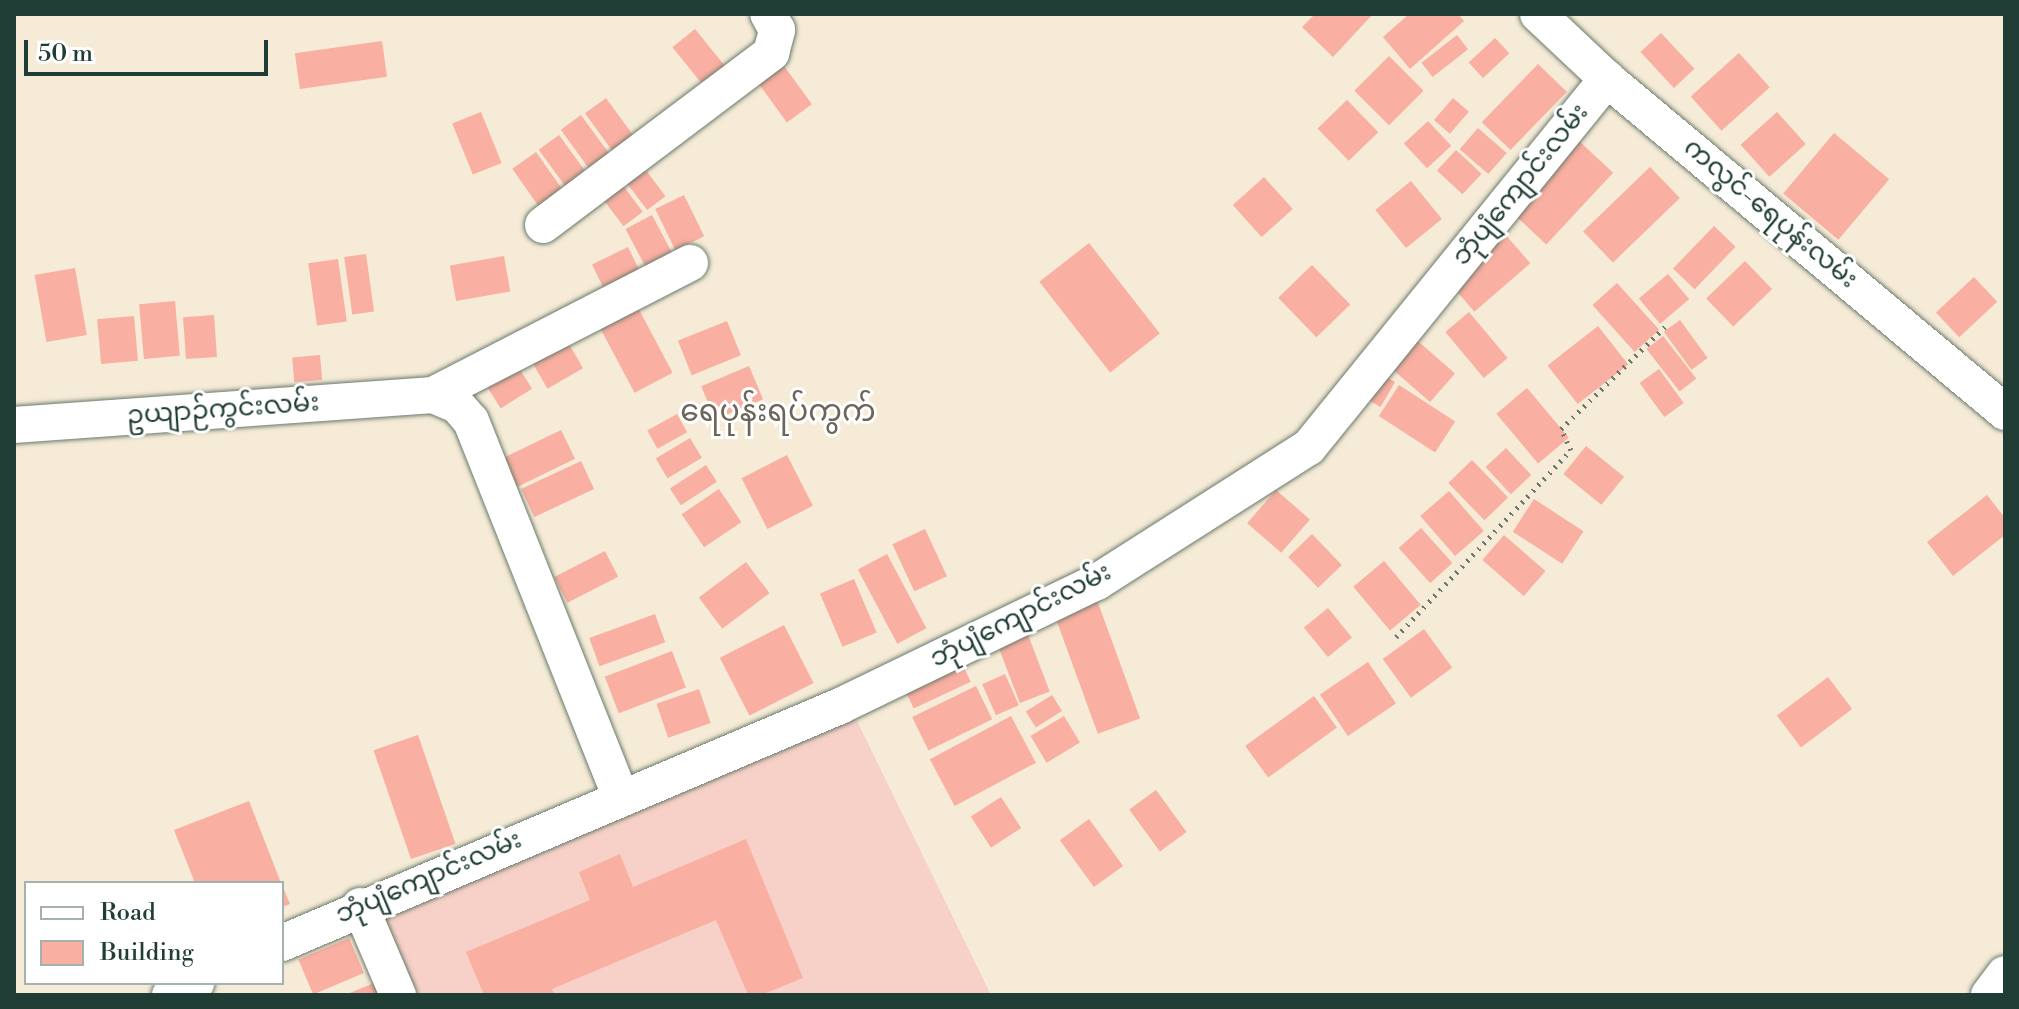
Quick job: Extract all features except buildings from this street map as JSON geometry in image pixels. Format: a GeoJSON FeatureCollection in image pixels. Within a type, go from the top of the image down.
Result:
{"type":"FeatureCollection","features":[{"type":"Feature","properties":{"kind":"street"},"geometry":{"type":"LineString","coordinates":[[543,225],[771,53],[777,30],[768,14]]}},
{"type":"Feature","properties":{"kind":"street","name":"ကလွင်-ရေပုန်းလမ်း"},"geometry":{"type":"LineString","coordinates":[[1538,14],[1607,79],[2005,412]]}},
{"type":"Feature","properties":{"kind":"street","name":"ဘုံပျံကျောင်းလမ်း"},"geometry":{"type":"LineString","coordinates":[[284,942],[360,906],[840,706],[1097,582],[1309,447],[1607,79]]}},
{"type":"Feature","properties":{"kind":"street"},"geometry":{"type":"LineString","coordinates":[[433,395],[690,263]]}},
{"type":"Feature","properties":{"kind":"street"},"geometry":{"type":"LineString","coordinates":[[433,395],[457,405],[471,421],[621,797]]}},
{"type":"Feature","properties":{"kind":"street","name":"ဥယျာဉ်ကွင်းလမ်း"},"geometry":{"type":"LineString","coordinates":[[14,425],[433,395]]}},
{"type":"Feature","properties":{"kind":"street"},"geometry":{"type":"LineString","coordinates":[[360,906],[398,995]]}},
{"type":"Feature","properties":{"kind":"street"},"geometry":{"type":"LineString","coordinates":[[1989,995],[2005,974]]}},
{"type":"Feature","properties":{"kind":"path"},"geometry":{"type":"LineString","coordinates":[[1396,637],[1571,450],[1561,429],[1668,324]]}},
{"type":"Feature","properties":{"kind":"shaded area"},"geometry":{"type":"Polygon","coordinates":[[[855,717],[991,995],[418,995],[381,911],[855,717]]]}},
{"type":"Feature","properties":{"kind":"district","name":"ရေပုန်းရပ်ကွက်"},"geometry":{"type":"Point","coordinates":[778,412]}}]}
